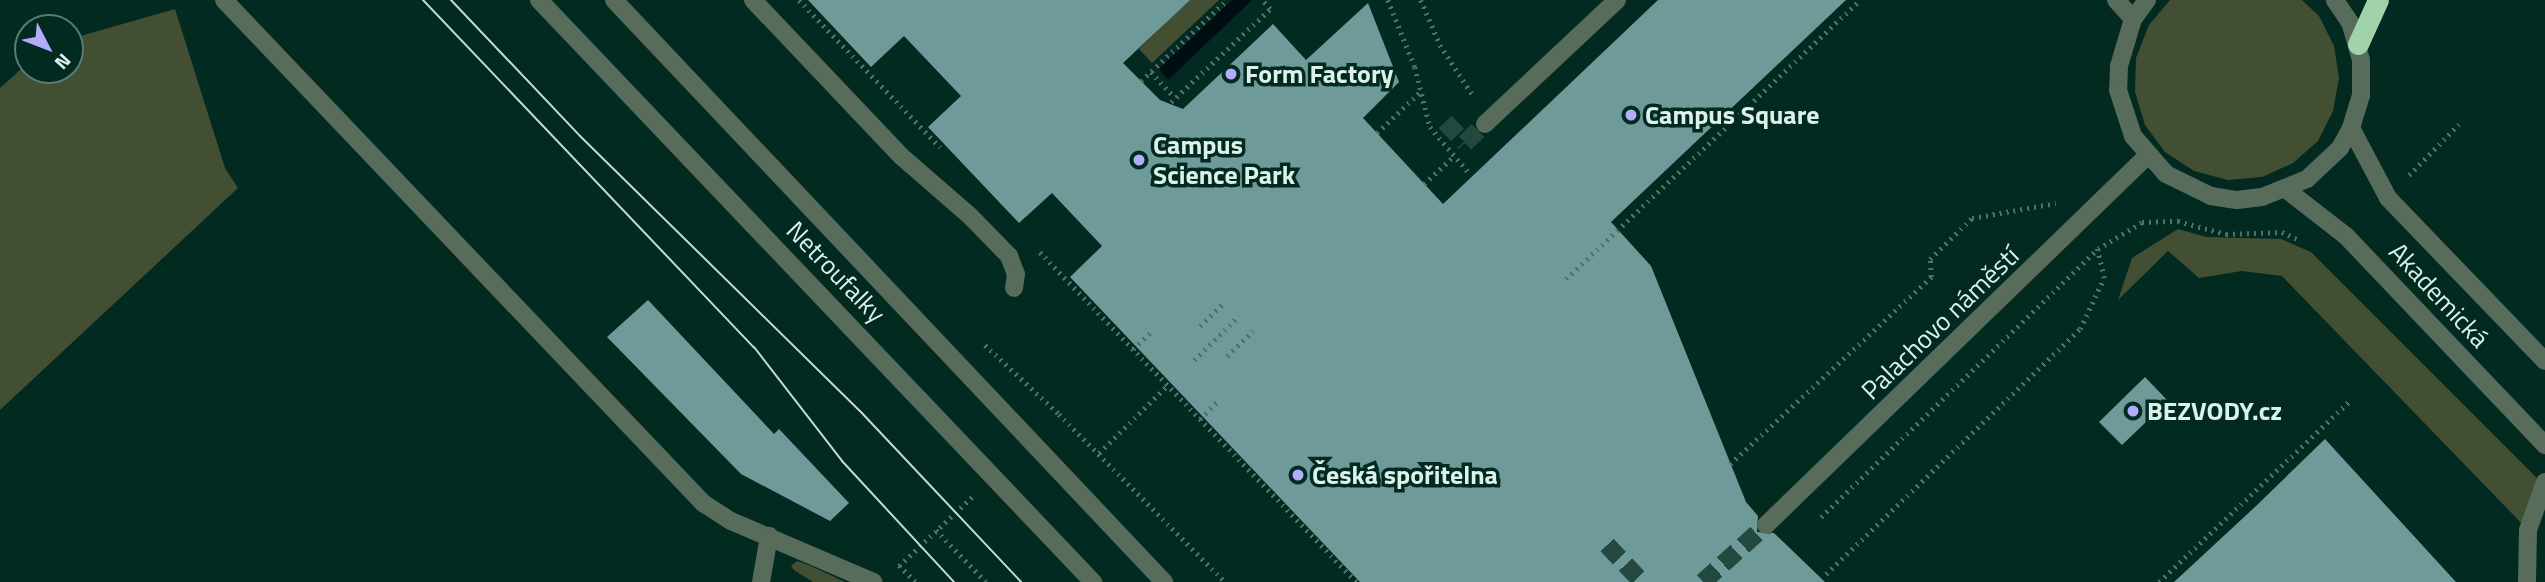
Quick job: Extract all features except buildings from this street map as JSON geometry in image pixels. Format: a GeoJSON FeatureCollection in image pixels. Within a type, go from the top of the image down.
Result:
{"type":"FeatureCollection","features":[{"type":"Feature","properties":{"kind":"highway"},"geometry":{"type":"LineString","coordinates":[[2358,44],[2378,0]]}},
{"type":"Feature","properties":{"kind":"street"},"geometry":{"type":"LineString","coordinates":[[224,0],[703,503],[769,536],[873,582]]}},
{"type":"Feature","properties":{"kind":"street","name":"Netroufalky"},"geometry":{"type":"LineString","coordinates":[[539,0],[1093,582]]}},
{"type":"Feature","properties":{"kind":"street","name":"Netroufalky"},"geometry":{"type":"LineString","coordinates":[[614,0],[1164,582]]}},
{"type":"Feature","properties":{"kind":"street"},"geometry":{"type":"LineString","coordinates":[[753,0],[901,156],[970,216],[1009,256],[1016,274],[1014,288]]}},
{"type":"Feature","properties":{"kind":"street"},"geometry":{"type":"LineString","coordinates":[[1485,124],[1617,0]]}},
{"type":"Feature","properties":{"kind":"street"},"geometry":{"type":"LineString","coordinates":[[2116,0],[2133,19]]}},
{"type":"Feature","properties":{"kind":"street"},"geometry":{"type":"LineString","coordinates":[[2147,0],[2133,19],[2123,41],[2119,90],[2133,136],[2147,156],[2166,174],[2211,196],[2237,200],[2287,190],[2325,165],[2351,128],[2362,78],[2358,44],[2335,0]]}},
{"type":"Feature","properties":{"kind":"street","name":"Akademická"},"geometry":{"type":"LineString","coordinates":[[2351,128],[2388,198],[2545,361]]}},
{"type":"Feature","properties":{"kind":"street","name":"Palachovo náměstí"},"geometry":{"type":"LineString","coordinates":[[1766,525],[2079,227],[2147,156]]}},
{"type":"Feature","properties":{"kind":"street","name":"Akademická"},"geometry":{"type":"LineString","coordinates":[[2287,190],[2346,236],[2545,446]]}},
{"type":"Feature","properties":{"kind":"street"},"geometry":{"type":"LineString","coordinates":[[2526,582],[2528,530],[2545,482]]}},
{"type":"Feature","properties":{"kind":"street"},"geometry":{"type":"LineString","coordinates":[[761,582],[769,536]]}},
{"type":"Feature","properties":{"kind":"path"},"geometry":{"type":"LineString","coordinates":[[799,0],[942,149]]}},
{"type":"Feature","properties":{"kind":"path"},"geometry":{"type":"LineString","coordinates":[[1141,81],[1227,0]]}},
{"type":"Feature","properties":{"kind":"path"},"geometry":{"type":"LineString","coordinates":[[1151,72],[1173,100],[1270,9],[1262,0]]}},
{"type":"Feature","properties":{"kind":"path"},"geometry":{"type":"LineString","coordinates":[[1388,0],[1430,127],[1471,175]]}},
{"type":"Feature","properties":{"kind":"path"},"geometry":{"type":"LineString","coordinates":[[1421,0],[1451,65],[1477,100]]}},
{"type":"Feature","properties":{"kind":"path"},"geometry":{"type":"LineString","coordinates":[[1566,279],[1860,0]]}},
{"type":"Feature","properties":{"kind":"path"},"geometry":{"type":"LineString","coordinates":[[1377,133],[1420,91]]}},
{"type":"Feature","properties":{"kind":"path"},"geometry":{"type":"LineString","coordinates":[[2404,180],[2459,124]]}},
{"type":"Feature","properties":{"kind":"path"},"geometry":{"type":"LineString","coordinates":[[1424,184],[1453,157]]}},
{"type":"Feature","properties":{"kind":"path"},"geometry":{"type":"LineString","coordinates":[[1819,519],[2098,249],[2142,222],[2178,221],[2226,234],[2282,232],[2305,243]]}},
{"type":"Feature","properties":{"kind":"path"},"geometry":{"type":"LineString","coordinates":[[1038,249],[1357,582]]}},
{"type":"Feature","properties":{"kind":"path"},"geometry":{"type":"LineString","coordinates":[[1730,464],[1931,277]]}},
{"type":"Feature","properties":{"kind":"path"},"geometry":{"type":"LineString","coordinates":[[1200,326],[1225,302]]}},
{"type":"Feature","properties":{"kind":"path"},"geometry":{"type":"LineString","coordinates":[[1194,360],[1239,316]]}},
{"type":"Feature","properties":{"kind":"path"},"geometry":{"type":"LineString","coordinates":[[1133,349],[1152,331]]}},
{"type":"Feature","properties":{"kind":"path"},"geometry":{"type":"LineString","coordinates":[[1227,356],[1253,331]]}},
{"type":"Feature","properties":{"kind":"path"},"geometry":{"type":"LineString","coordinates":[[979,340],[1099,453],[1225,582]]}},
{"type":"Feature","properties":{"kind":"path"},"geometry":{"type":"LineString","coordinates":[[1826,574],[2038,369]]}},
{"type":"Feature","properties":{"kind":"path"},"geometry":{"type":"LineString","coordinates":[[1099,453],[1168,386]]}},
{"type":"Feature","properties":{"kind":"path"},"geometry":{"type":"LineString","coordinates":[[1200,419],[1219,400]]}},
{"type":"Feature","properties":{"kind":"path"},"geometry":{"type":"LineString","coordinates":[[2159,582],[2350,401]]}},
{"type":"Feature","properties":{"kind":"path"},"geometry":{"type":"LineString","coordinates":[[915,582],[899,566],[980,489]]}},
{"type":"Feature","properties":{"kind":"path"},"geometry":{"type":"LineString","coordinates":[[936,530],[986,582]]}},
{"type":"Feature","properties":{"kind":"green space"},"geometry":{"type":"Polygon","coordinates":[[[1188,0],[1219,0],[1152,63],[1139,49],[1188,0]]]}},
{"type":"Feature","properties":{"kind":"green space"},"geometry":{"type":"Polygon","coordinates":[[[2170,0],[2302,0],[2319,16],[2334,46],[2339,78],[2333,111],[2318,141],[2293,163],[2262,177],[2228,180],[2194,171],[2165,152],[2145,125],[2135,92],[2136,58],[2149,25],[2170,0]]]}},
{"type":"Feature","properties":{"kind":"green space"},"geometry":{"type":"Polygon","coordinates":[[[175,9],[225,168],[238,188],[0,410],[0,88],[14,76],[14,84],[84,84],[84,35],[175,9]]]}},
{"type":"Feature","properties":{"kind":"green space"},"geometry":{"type":"Polygon","coordinates":[[[2178,229],[2206,237],[2281,239],[2311,252],[2544,485],[2528,530],[2282,276],[2242,271],[2199,278],[2168,251],[2118,300],[2132,258],[2178,229]]]}},
{"type":"Feature","properties":{"kind":"green space"},"geometry":{"type":"Polygon","coordinates":[[[797,561],[845,582],[813,582],[794,570],[791,566],[797,561]]]}},
{"type":"Feature","properties":{"kind":"shaded area"},"geometry":{"type":"Polygon","coordinates":[[[1232,0],[1252,0],[1168,80],[1159,69],[1232,0]]]}},
{"type":"Feature","properties":{"kind":"tunnel"},"geometry":{"type":"LineString","coordinates":[[1445,122],[1465,143],[1485,124]]}},
{"type":"Feature","properties":{"kind":"tunnel"},"geometry":{"type":"LineString","coordinates":[[1703,582],[1766,525]]}},
{"type":"Feature","properties":{"kind":"tunnel"},"geometry":{"type":"LineString","coordinates":[[1607,545],[1642,582]]}},
{"type":"Feature","properties":{"kind":"tram line"},"geometry":{"type":"LineString","coordinates":[[423,0],[754,347],[842,461],[954,582]]}},
{"type":"Feature","properties":{"kind":"tram line"},"geometry":{"type":"LineString","coordinates":[[451,0],[580,136],[860,411],[1021,582]]}},
{"type":"Feature","properties":{"kind":"place","name":"Form Factory"},"geometry":{"type":"Point","coordinates":[1231,74]}},
{"type":"Feature","properties":{"kind":"place","name":"Campus Square"},"geometry":{"type":"Point","coordinates":[1631,115]}},
{"type":"Feature","properties":{"kind":"place","name":"Campus Science Park"},"geometry":{"type":"Point","coordinates":[1139,160]}},
{"type":"Feature","properties":{"kind":"place","name":"BEZVODY.cz"},"geometry":{"type":"Point","coordinates":[2133,411]}},
{"type":"Feature","properties":{"kind":"place","name":"Česká spořitelna"},"geometry":{"type":"Point","coordinates":[1298,475]}}]}
